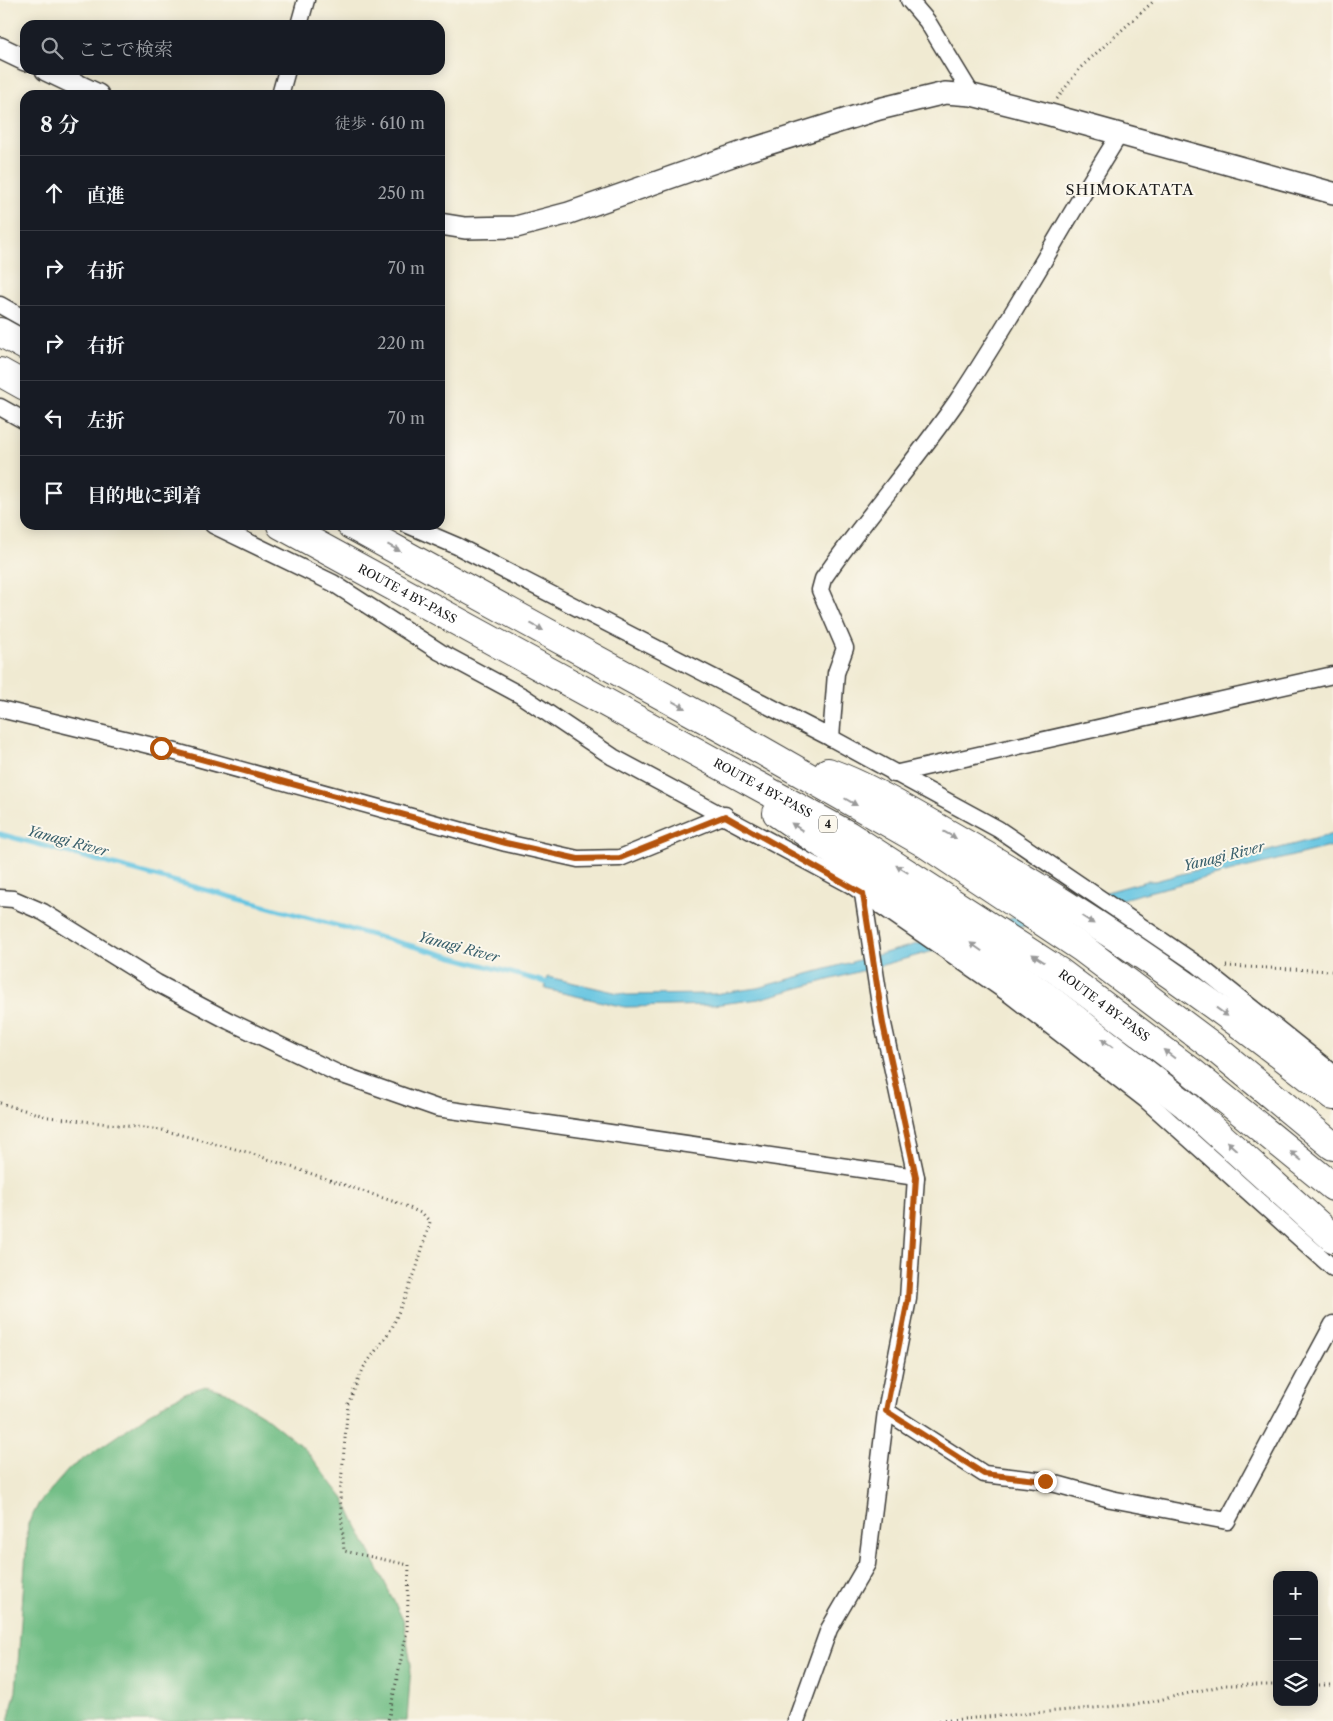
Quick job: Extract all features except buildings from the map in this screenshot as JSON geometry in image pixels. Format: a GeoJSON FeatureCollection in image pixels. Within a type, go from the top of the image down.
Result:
{"type":"FeatureCollection","features":[{"type":"Feature","properties":{"kind":"highway"},"geometry":{"type":"LineString","coordinates":[[0,332],[20,343]]}},
{"type":"Feature","properties":{"kind":"highway"},"geometry":{"type":"LineString","coordinates":[[0,372],[20,383]]}},
{"type":"Feature","properties":{"kind":"highway","name":"ROUTE 4 BY-PASS"},"geometry":{"type":"LineString","coordinates":[[290,530],[848,835],[1058,971],[1192,1072],[1333,1187]]}},
{"type":"Feature","properties":{"kind":"highway"},"geometry":{"type":"LineString","coordinates":[[360,530],[747,742],[926,844],[1082,948],[1216,1049],[1333,1146]]}},
{"type":"Feature","properties":{"kind":"highway"},"geometry":{"type":"LineString","coordinates":[[651,726],[1044,995],[1186,1105],[1333,1238]]}},
{"type":"Feature","properties":{"kind":"highway"},"geometry":{"type":"LineString","coordinates":[[747,742],[856,782],[1006,867],[1145,957],[1276,1051],[1333,1096]]}},
{"type":"Feature","properties":{"kind":"street"},"geometry":{"type":"LineString","coordinates":[[300,20],[306,0]]}},
{"type":"Feature","properties":{"kind":"street"},"geometry":{"type":"LineString","coordinates":[[909,0],[927,21],[972,95]]}},
{"type":"Feature","properties":{"kind":"street"},"geometry":{"type":"LineString","coordinates":[[1,51],[20,58]]}},
{"type":"Feature","properties":{"kind":"street"},"geometry":{"type":"LineString","coordinates":[[56,75],[88,90]]}},
{"type":"Feature","properties":{"kind":"street"},"geometry":{"type":"LineString","coordinates":[[281,90],[286,75]]}},
{"type":"Feature","properties":{"kind":"street"},"geometry":{"type":"LineString","coordinates":[[445,225],[465,228],[516,226],[578,210],[746,151],[879,109],[945,93],[972,95],[1046,114],[1333,193]]}},
{"type":"Feature","properties":{"kind":"street"},"geometry":{"type":"LineString","coordinates":[[831,738],[836,673],[845,648],[820,590],[823,579],[956,401],[1007,324],[1080,197],[1116,140],[1122,134]]}},
{"type":"Feature","properties":{"kind":"street"},"geometry":{"type":"LineString","coordinates":[[0,305],[20,316]]}},
{"type":"Feature","properties":{"kind":"street"},"geometry":{"type":"LineString","coordinates":[[0,407],[20,418]]}},
{"type":"Feature","properties":{"kind":"street"},"geometry":{"type":"LineString","coordinates":[[223,530],[333,583],[440,652],[522,696],[613,757],[725,816],[863,894],[1009,994],[1146,1100],[1333,1268]]}},
{"type":"Feature","properties":{"kind":"street"},"geometry":{"type":"LineString","coordinates":[[420,530],[457,546],[831,738],[998,830],[1198,965],[1333,1073]]}},
{"type":"Feature","properties":{"kind":"street"},"geometry":{"type":"LineString","coordinates":[[894,774],[1333,675]]}},
{"type":"Feature","properties":{"kind":"street"},"geometry":{"type":"LineString","coordinates":[[0,709],[161,748],[506,843],[578,859],[620,858],[725,816]]}},
{"type":"Feature","properties":{"kind":"street"},"geometry":{"type":"LineString","coordinates":[[796,1721],[829,1629],[866,1564],[886,1411],[908,1299],[916,1177],[883,1024],[863,894]]}},
{"type":"Feature","properties":{"kind":"street"},"geometry":{"type":"LineString","coordinates":[[0,898],[13,899],[43,912],[157,983],[229,1022],[328,1069],[437,1108],[916,1177]]}},
{"type":"Feature","properties":{"kind":"street"},"geometry":{"type":"LineString","coordinates":[[886,1411],[984,1474],[1045,1481],[1111,1499],[1227,1521],[1333,1324]]}},
{"type":"Feature","properties":{"kind":"path"},"geometry":{"type":"LineString","coordinates":[[1046,114],[1080,68],[1155,0]]}},
{"type":"Feature","properties":{"kind":"path"},"geometry":{"type":"LineString","coordinates":[[1198,965],[1333,971]]}},
{"type":"Feature","properties":{"kind":"path"},"geometry":{"type":"LineString","coordinates":[[0,1103],[48,1117],[162,1130],[247,1152],[401,1204],[424,1214],[430,1222],[416,1270],[392,1328],[364,1367],[348,1404],[344,1435],[340,1495],[344,1551],[409,1565],[407,1631],[388,1721]]}},
{"type":"Feature","properties":{"kind":"path"},"geometry":{"type":"LineString","coordinates":[[939,1721],[1141,1704],[1225,1685],[1273,1685]]}},
{"type":"Feature","properties":{"kind":"path"},"geometry":{"type":"LineString","coordinates":[[1318,1685],[1333,1685]]}},
{"type":"Feature","properties":{"kind":"green space"},"geometry":{"type":"Polygon","coordinates":[[[206,1386],[226,1392],[263,1415],[305,1449],[344,1499],[404,1622],[411,1665],[407,1721],[8,1721],[16,1691],[28,1524],[39,1503],[70,1468],[162,1405],[187,1392],[206,1386]]]}},
{"type":"Feature","properties":{"kind":"water"},"geometry":{"type":"Polygon","coordinates":[[[1333,834],[1333,846],[1148,892],[759,999],[713,1005],[625,1007],[545,989],[548,977],[627,995],[714,994],[757,988],[1147,881],[1155,881],[1333,834]]]}},
{"type":"Feature","properties":{"kind":"waterway","name":"Yanagi River"},"geometry":{"type":"LineString","coordinates":[[0,834],[552,984]]}},
{"type":"Feature","properties":{"kind":"district","name":"SHIMOKATATA"},"geometry":{"type":"Point","coordinates":[1130,190]}},
{"type":"Feature","properties":{"kind":"route"},"geometry":{"type":"LineString","coordinates":[[161,748],[506,843],[578,859],[620,858],[725,816],[851,885],[863,894],[893,1079],[916,1177],[908,1299],[886,1411],[984,1474],[1045,1481]]}}]}
